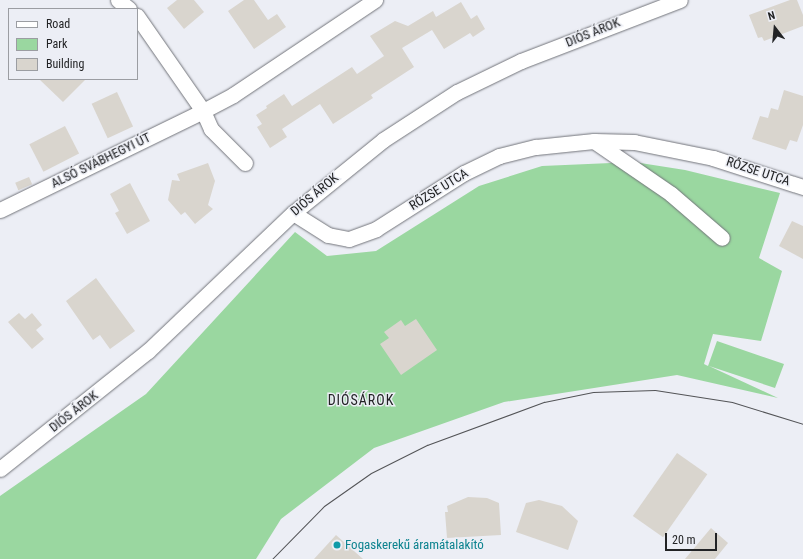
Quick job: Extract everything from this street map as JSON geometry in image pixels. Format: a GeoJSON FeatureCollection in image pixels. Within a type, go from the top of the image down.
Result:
{"type":"FeatureCollection","features":[{"type":"Feature","properties":{"kind":"street"},"geometry":{"type":"LineString","coordinates":[[118,0],[128,8]]}},
{"type":"Feature","properties":{"kind":"street","name":"ALSÓ SVÁBHEGYI ÚT"},"geometry":{"type":"LineString","coordinates":[[0,210],[233,95],[375,0]]}},
{"type":"Feature","properties":{"kind":"street","name":"DIÓS ÁROK"},"geometry":{"type":"LineString","coordinates":[[0,469],[92,398],[154,346],[293,213],[383,140],[457,92],[521,61],[680,0]]}},
{"type":"Feature","properties":{"kind":"street"},"geometry":{"type":"LineString","coordinates":[[138,17],[192,94],[203,111],[211,129],[245,164]]}},
{"type":"Feature","properties":{"kind":"street"},"geometry":{"type":"LineString","coordinates":[[594,142],[671,194],[722,238]]}},
{"type":"Feature","properties":{"kind":"street","name":"RŐZSE UTCA"},"geometry":{"type":"LineString","coordinates":[[293,213],[328,235],[349,239],[376,229],[464,173],[493,159],[536,147],[594,142],[634,142],[713,158],[803,187]]}},
{"type":"Feature","properties":{"kind":"green space"},"geometry":{"type":"Polygon","coordinates":[[[634,162],[685,170],[780,193],[759,258],[782,271],[761,341],[713,334],[704,364],[708,366],[717,341],[784,364],[775,388],[709,366],[778,398],[677,375],[504,402],[374,448],[281,519],[256,559],[0,559],[0,496],[146,394],[295,232],[327,256],[376,251],[479,186],[542,166],[634,162]]]}},
{"type":"Feature","properties":{"kind":"building"},"geometry":{"type":"Polygon","coordinates":[[[177,0],[194,0],[204,12],[184,29],[167,8],[177,0]]]}},
{"type":"Feature","properties":{"kind":"building"},"geometry":{"type":"Polygon","coordinates":[[[244,0],[254,0],[268,20],[277,14],[286,27],[254,49],[228,11],[244,0]]]}},
{"type":"Feature","properties":{"kind":"building"},"geometry":{"type":"Polygon","coordinates":[[[790,0],[797,0],[803,15],[803,26],[764,41],[762,37],[758,38],[749,15],[790,0]]]}},
{"type":"Feature","properties":{"kind":"building"},"geometry":{"type":"Polygon","coordinates":[[[461,2],[471,19],[477,15],[485,29],[473,37],[470,33],[444,49],[432,30],[402,48],[414,67],[371,95],[373,98],[333,124],[320,104],[282,129],[287,137],[270,148],[257,127],[262,124],[256,115],[267,108],[266,106],[284,94],[292,106],[352,67],[357,74],[384,56],[370,36],[395,21],[408,26],[433,11],[436,17],[461,2]]]}},
{"type":"Feature","properties":{"kind":"building"},"geometry":{"type":"Polygon","coordinates":[[[40,80],[85,80],[63,102],[40,80]]]}},
{"type":"Feature","properties":{"kind":"building"},"geometry":{"type":"Polygon","coordinates":[[[784,90],[803,96],[803,125],[797,142],[790,140],[786,150],[752,139],[760,116],[768,118],[771,108],[778,110],[784,90]]]}},
{"type":"Feature","properties":{"kind":"building"},"geometry":{"type":"Polygon","coordinates":[[[117,92],[133,126],[108,138],[92,104],[117,92]]]}},
{"type":"Feature","properties":{"kind":"building"},"geometry":{"type":"Polygon","coordinates":[[[65,126],[79,154],[43,172],[29,144],[65,126]]]}},
{"type":"Feature","properties":{"kind":"building"},"geometry":{"type":"Polygon","coordinates":[[[208,163],[215,181],[208,205],[213,209],[195,224],[185,212],[181,215],[168,200],[172,180],[180,181],[177,174],[208,163]]]}},
{"type":"Feature","properties":{"kind":"building"},"geometry":{"type":"Polygon","coordinates":[[[29,177],[32,184],[18,190],[15,183],[29,177]]]}},
{"type":"Feature","properties":{"kind":"building"},"geometry":{"type":"Polygon","coordinates":[[[130,183],[150,221],[127,234],[115,213],[119,211],[110,194],[130,183]]]}},
{"type":"Feature","properties":{"kind":"building"},"geometry":{"type":"Polygon","coordinates":[[[792,221],[803,226],[803,259],[779,246],[792,221]]]}},
{"type":"Feature","properties":{"kind":"building"},"geometry":{"type":"Polygon","coordinates":[[[96,278],[135,331],[110,349],[100,335],[93,340],[66,301],[96,278]]]}},
{"type":"Feature","properties":{"kind":"building"},"geometry":{"type":"Polygon","coordinates":[[[19,313],[25,319],[32,313],[42,325],[36,330],[44,339],[32,349],[8,322],[19,313]]]}},
{"type":"Feature","properties":{"kind":"building"},"geometry":{"type":"Polygon","coordinates":[[[416,319],[437,350],[401,375],[380,344],[389,338],[384,332],[401,320],[405,326],[416,319]]]}},
{"type":"Feature","properties":{"kind":"building"},"geometry":{"type":"Polygon","coordinates":[[[677,453],[707,474],[663,537],[633,516],[677,453]]]}},
{"type":"Feature","properties":{"kind":"building"},"geometry":{"type":"Polygon","coordinates":[[[468,497],[487,498],[499,503],[501,535],[447,538],[445,512],[448,512],[447,506],[468,497]]]}},
{"type":"Feature","properties":{"kind":"building"},"geometry":{"type":"Polygon","coordinates":[[[539,500],[562,506],[578,521],[568,550],[516,532],[526,503],[539,500]]]}},
{"type":"Feature","properties":{"kind":"building"},"geometry":{"type":"Polygon","coordinates":[[[711,528],[728,543],[715,559],[685,559],[711,528]]]}},
{"type":"Feature","properties":{"kind":"building","name":"Fogaskerekű áramátalakító"},"geometry":{"type":"Polygon","coordinates":[[[336,535],[363,559],[314,559],[336,535]]]}},
{"type":"Feature","properties":{"kind":"tram line"},"geometry":{"type":"LineString","coordinates":[[272,559],[324,506],[371,473],[427,445],[544,402],[593,392],[655,390],[732,402],[803,424]]}},
{"type":"Feature","properties":{"kind":"place","name":"Fogaskerekű áramátalakító"},"geometry":{"type":"Point","coordinates":[337,545]}},
{"type":"Feature","properties":{"kind":"district","name":"DIÓSÁROK"},"geometry":{"type":"Point","coordinates":[361,400]}}]}
